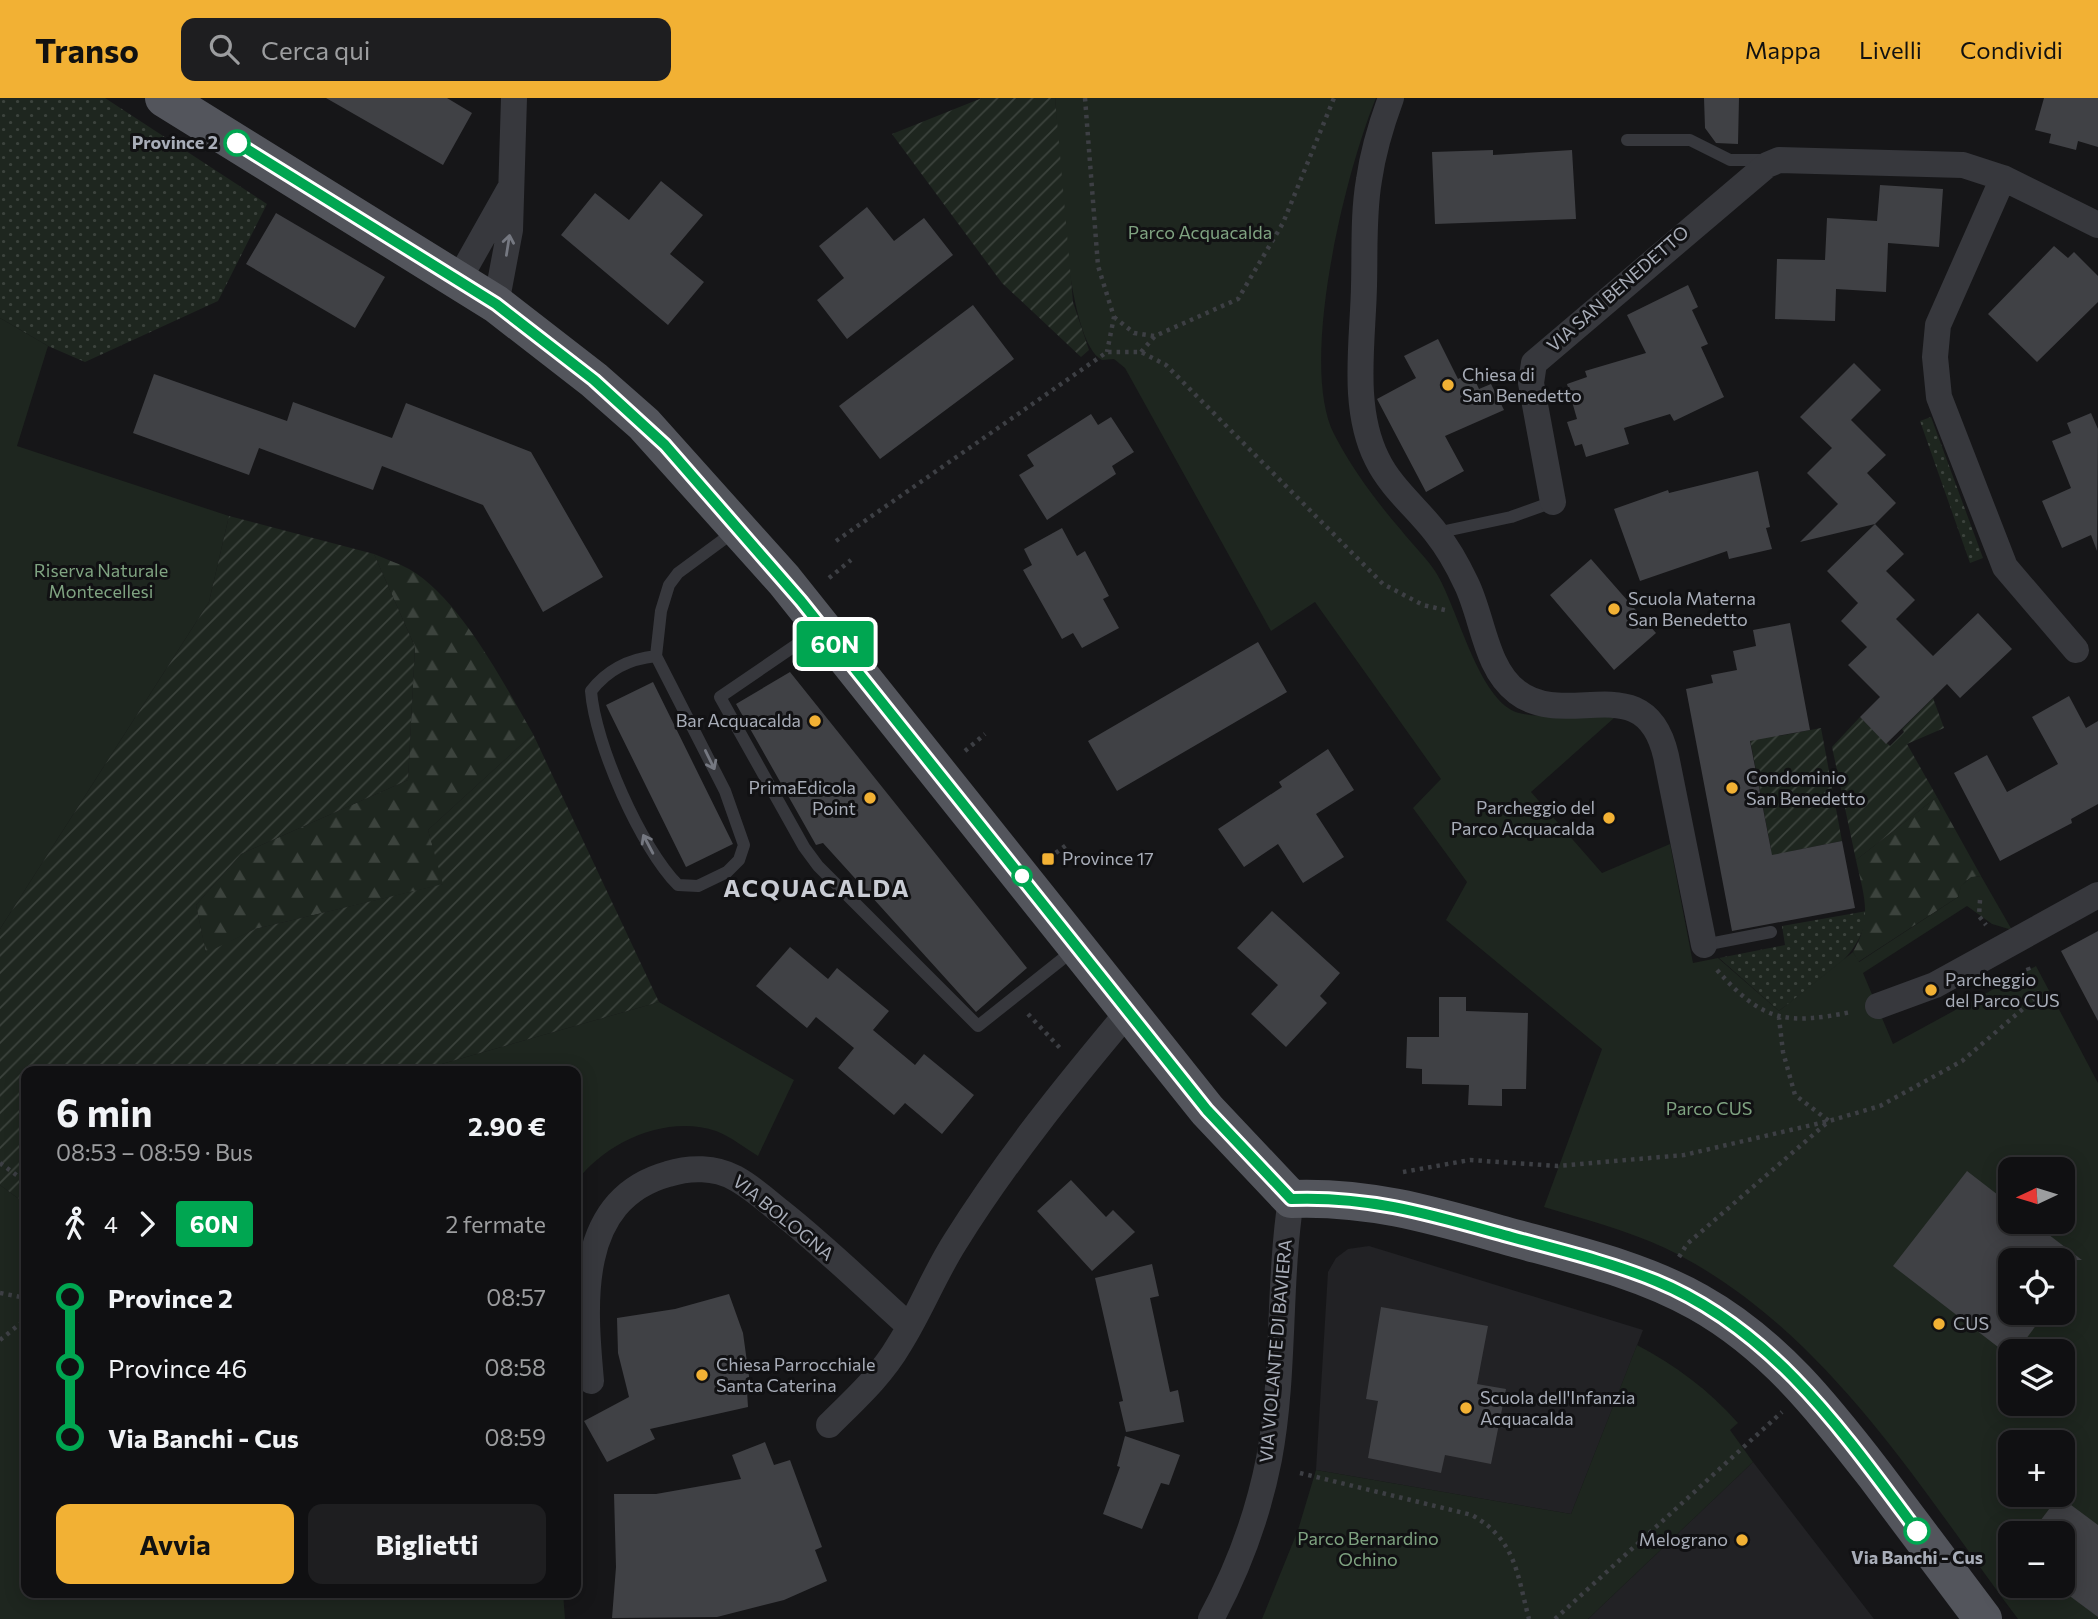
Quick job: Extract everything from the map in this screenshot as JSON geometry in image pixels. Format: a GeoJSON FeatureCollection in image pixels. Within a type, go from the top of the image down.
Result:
{"type":"FeatureCollection","features":[{"type":"Feature","properties":{"kind":"main road"},"geometry":{"type":"LineString","coordinates":[[164,98],[496,304],[594,380],[644,424],[740,528],[1216,1120],[1291,1199],[1338,1197],[1366,1201],[1480,1228],[1639,1274],[1712,1310],[1755,1341],[1806,1388],[1983,1619]]}},
{"type":"Feature","properties":{"kind":"street"},"geometry":{"type":"LineString","coordinates":[[496,304],[510,230],[514,98]]}},
{"type":"Feature","properties":{"kind":"street"},"geometry":{"type":"LineString","coordinates":[[1391,98],[1373,157],[1366,199],[1363,410],[1369,440],[1378,462],[1401,494],[1436,533],[1458,567],[1478,612],[1500,674],[1507,684],[1526,698],[1546,704],[1629,706],[1647,718],[1654,727],[1664,746],[1704,945]]}},
{"type":"Feature","properties":{"kind":"street"},"geometry":{"type":"LineString","coordinates":[[1779,160],[1952,163],[2003,178],[2098,225]]}},
{"type":"Feature","properties":{"kind":"street","name":"VIA SAN BENEDETTO"},"geometry":{"type":"LineString","coordinates":[[1553,502],[1531,383],[1532,369],[1538,358],[1753,174],[1779,160]]}},
{"type":"Feature","properties":{"kind":"street"},"geometry":{"type":"LineString","coordinates":[[2003,178],[1938,325],[1935,357],[1937,384],[1948,426],[2005,567],[2077,650]]}},
{"type":"Feature","properties":{"kind":"street"},"geometry":{"type":"LineString","coordinates":[[459,279],[511,185]]}},
{"type":"Feature","properties":{"kind":"street"},"geometry":{"type":"LineString","coordinates":[[1878,1006],[1944,981],[2098,895]]}},
{"type":"Feature","properties":{"kind":"street"},"geometry":{"type":"LineString","coordinates":[[829,1425],[872,1382],[900,1345],[949,1251],[986,1196],[1061,1093],[1129,1011]]}},
{"type":"Feature","properties":{"kind":"street","name":"VIA BOLOGNA"},"geometry":{"type":"LineString","coordinates":[[591,1381],[588,1276],[600,1233],[618,1201],[630,1190],[680,1170],[712,1170],[746,1185],[798,1226],[909,1326]]}},
{"type":"Feature","properties":{"kind":"street","name":"VIA VIOLANTE DI BAVIERA"},"geometry":{"type":"LineString","coordinates":[[1211,1619],[1247,1538],[1269,1458],[1283,1256],[1291,1199]]}},
{"type":"Feature","properties":{"kind":"lane"},"geometry":{"type":"LineString","coordinates":[[1628,139],[1681,139],[1697,143],[1730,160],[1779,160]]}},
{"type":"Feature","properties":{"kind":"lane","name":"VIA SAN BENEDETTO"},"geometry":{"type":"LineString","coordinates":[[1436,533],[1493,522],[1553,502]]}},
{"type":"Feature","properties":{"kind":"lane"},"geometry":{"type":"LineString","coordinates":[[656,656],[638,658],[601,678],[591,691],[593,716],[647,844],[662,869],[678,885],[698,886],[727,872],[739,860],[744,845],[725,791],[656,656],[661,611],[669,585],[688,562],[740,528]]}},
{"type":"Feature","properties":{"kind":"lane"},"geometry":{"type":"LineString","coordinates":[[822,627],[720,697],[804,847],[832,881],[978,1026],[1078,947]]}},
{"type":"Feature","properties":{"kind":"lane"},"geometry":{"type":"LineString","coordinates":[[1704,945],[1771,932]]}},
{"type":"Feature","properties":{"kind":"path"},"geometry":{"type":"LineString","coordinates":[[1086,98],[1098,266],[1114,317],[1107,352]]}},
{"type":"Feature","properties":{"kind":"path"},"geometry":{"type":"LineString","coordinates":[[1140,352],[1155,336],[1238,299],[1283,223],[1334,98]]}},
{"type":"Feature","properties":{"kind":"path"},"geometry":{"type":"LineString","coordinates":[[1114,317],[1134,333],[1155,336]]}},
{"type":"Feature","properties":{"kind":"path"},"geometry":{"type":"LineString","coordinates":[[836,541],[1107,352],[1140,352],[1166,365],[1383,584],[1423,605],[1452,612],[1478,612]]}},
{"type":"Feature","properties":{"kind":"path"},"geometry":{"type":"LineString","coordinates":[[829,578],[851,560]]}},
{"type":"Feature","properties":{"kind":"path"},"geometry":{"type":"LineString","coordinates":[[965,751],[985,734]]}},
{"type":"Feature","properties":{"kind":"path"},"geometry":{"type":"LineString","coordinates":[[1048,859],[1069,844]]}},
{"type":"Feature","properties":{"kind":"path"},"geometry":{"type":"LineString","coordinates":[[1979,916],[1980,900]]}},
{"type":"Feature","properties":{"kind":"path"},"geometry":{"type":"LineString","coordinates":[[1704,945],[1709,959],[1725,980],[1760,1008],[1779,1018],[1807,1019],[1878,1006]]}},
{"type":"Feature","properties":{"kind":"path"},"geometry":{"type":"LineString","coordinates":[[1398,1173],[1422,1166],[1470,1160],[1558,1166],[1684,1154],[1829,1121],[1880,1106],[1962,1061],[2038,996],[2028,968]]}},
{"type":"Feature","properties":{"kind":"path"},"geometry":{"type":"LineString","coordinates":[[1014,998],[1061,1049]]}},
{"type":"Feature","properties":{"kind":"path"},"geometry":{"type":"LineString","coordinates":[[1779,1018],[1783,1052],[1795,1095],[1829,1121]]}},
{"type":"Feature","properties":{"kind":"path"},"geometry":{"type":"LineString","coordinates":[[1675,1263],[1686,1244],[1829,1121]]}},
{"type":"Feature","properties":{"kind":"path"},"geometry":{"type":"LineString","coordinates":[[0,1163],[21,1178]]}},
{"type":"Feature","properties":{"kind":"path"},"geometry":{"type":"LineString","coordinates":[[0,1293],[21,1297]]}},
{"type":"Feature","properties":{"kind":"path"},"geometry":{"type":"LineString","coordinates":[[0,1340],[21,1323]]}},
{"type":"Feature","properties":{"kind":"path"},"geometry":{"type":"LineString","coordinates":[[1555,1619],[1752,1440]]}},
{"type":"Feature","properties":{"kind":"path"},"geometry":{"type":"LineString","coordinates":[[1300,1473],[1472,1515],[1488,1524],[1507,1546],[1530,1619]]}},
{"type":"Feature","properties":{"kind":"shaded area","name":"Scuola dell'Infanzia Acquacalda"},"geometry":{"type":"Polygon","coordinates":[[[1369,1246],[1643,1330],[1571,1514],[1316,1470],[1328,1272],[1336,1258],[1348,1249],[1369,1246]]]}},
{"type":"Feature","properties":{"kind":"shaded area","name":"Melograno"},"geometry":{"type":"Polygon","coordinates":[[[1753,1462],[1874,1619],[1588,1619],[1753,1462]]]}},
{"type":"Feature","properties":{"kind":"green space"},"geometry":{"type":"Polygon","coordinates":[[[0,98],[105,98],[267,204],[218,301],[85,362],[48,346],[0,318],[0,98]]]}},
{"type":"Feature","properties":{"kind":"green space"},"geometry":{"type":"Polygon","coordinates":[[[982,98],[1055,98],[1073,302],[1089,350],[1081,357],[1002,283],[892,134],[982,98]]]}},
{"type":"Feature","properties":{"kind":"green space"},"geometry":{"type":"Polygon","coordinates":[[[1055,98],[1376,98],[1352,171],[1330,267],[1321,362],[1324,402],[1334,434],[1349,460],[1374,496],[1435,571],[1470,651],[1492,691],[1505,705],[1519,713],[1614,718],[1531,792],[1602,873],[1670,844],[1693,963],[1718,958],[1779,1011],[1853,952],[1859,962],[1958,897],[1961,886],[1971,877],[1981,876],[2012,930],[1992,924],[1967,906],[1863,973],[1893,1044],[2036,966],[2098,1083],[2098,1619],[2018,1619],[2003,1598],[2075,1598],[2075,1521],[1998,1521],[1998,1592],[1862,1411],[1819,1363],[1772,1319],[1721,1280],[1665,1248],[1620,1230],[1544,1207],[1602,1049],[1446,920],[1467,882],[1413,808],[1441,779],[1315,602],[1271,631],[1125,368],[1114,359],[1102,360],[1089,345],[1071,281],[1061,196],[1055,98]]]}},
{"type":"Feature","properties":{"kind":"green space","name":"Riserva Naturale Montecellesi"},"geometry":{"type":"Polygon","coordinates":[[[0,318],[48,346],[17,446],[229,516],[209,602],[0,929],[0,318]]]}},
{"type":"Feature","properties":{"kind":"green space"},"geometry":{"type":"Polygon","coordinates":[[[1931,417],[1983,558],[1970,563],[1920,421],[1931,417]]]}},
{"type":"Feature","properties":{"kind":"green space"},"geometry":{"type":"Polygon","coordinates":[[[229,516],[374,554],[415,647],[408,780],[241,854],[196,905],[206,953],[255,929],[443,884],[428,830],[533,734],[659,1002],[435,1066],[21,1066],[21,1200],[0,1185],[0,929],[209,602],[229,516]]]}},
{"type":"Feature","properties":{"kind":"green space"},"geometry":{"type":"Polygon","coordinates":[[[374,554],[409,569],[428,582],[446,600],[494,667],[533,734],[428,830],[444,884],[255,929],[206,954],[196,905],[241,854],[408,780],[415,647],[374,554]]]}},
{"type":"Feature","properties":{"kind":"green space"},"geometry":{"type":"Polygon","coordinates":[[[1933,698],[1944,728],[1907,744],[1937,797],[1856,860],[1832,747],[1860,717],[1890,746],[1904,732],[1902,729],[1933,698]]]}},
{"type":"Feature","properties":{"kind":"green space"},"geometry":{"type":"Polygon","coordinates":[[[1743,702],[1779,736],[1821,728],[1842,841],[1792,851],[1797,876],[1771,881],[1771,849],[1743,702]]]}},
{"type":"Feature","properties":{"kind":"green space"},"geometry":{"type":"Polygon","coordinates":[[[1937,797],[1981,876],[1969,879],[1963,884],[1958,897],[1858,962],[1853,952],[1863,928],[1865,907],[1856,860],[1937,797]]]}},
{"type":"Feature","properties":{"kind":"green space"},"geometry":{"type":"Polygon","coordinates":[[[1867,911],[1864,928],[1847,957],[1779,1011],[1719,958],[1785,945],[1782,926],[1867,911]]]}},
{"type":"Feature","properties":{"kind":"green space"},"geometry":{"type":"Polygon","coordinates":[[[659,1002],[794,1080],[758,1156],[716,1131],[678,1126],[638,1135],[620,1144],[603,1155],[581,1176],[581,1066],[435,1066],[659,1002]]]}},
{"type":"Feature","properties":{"kind":"green space"},"geometry":{"type":"Polygon","coordinates":[[[0,1185],[21,1200],[21,1598],[563,1598],[565,1619],[0,1619],[0,1185]]]}},
{"type":"Feature","properties":{"kind":"green space","name":"Parco Bernardino Ochino"},"geometry":{"type":"Polygon","coordinates":[[[1637,1345],[1691,1379],[1727,1411],[1738,1423],[1730,1430],[1753,1462],[1588,1619],[1262,1619],[1298,1530],[1316,1470],[1571,1514],[1637,1345]]]}},
{"type":"Feature","properties":{"kind":"building"},"geometry":{"type":"Polygon","coordinates":[[[326,98],[447,98],[472,113],[443,165],[326,98]]]}},
{"type":"Feature","properties":{"kind":"building"},"geometry":{"type":"Polygon","coordinates":[[[1704,98],[1739,98],[1738,144],[1716,143],[1705,128],[1704,98]]]}},
{"type":"Feature","properties":{"kind":"building"},"geometry":{"type":"Polygon","coordinates":[[[2044,98],[2098,98],[2098,147],[2078,141],[2076,150],[2049,143],[2051,134],[2035,130],[2044,98]]]}},
{"type":"Feature","properties":{"kind":"building"},"geometry":{"type":"Polygon","coordinates":[[[1493,150],[1493,155],[1572,150],[1576,219],[1435,224],[1432,152],[1493,150]]]}},
{"type":"Feature","properties":{"kind":"building"},"geometry":{"type":"Polygon","coordinates":[[[661,181],[703,215],[670,254],[704,282],[668,325],[561,235],[595,193],[629,220],[661,181]]]}},
{"type":"Feature","properties":{"kind":"building"},"geometry":{"type":"Polygon","coordinates":[[[1880,185],[1943,189],[1939,247],[1888,243],[1886,292],[1836,289],[1835,321],[1775,319],[1777,259],[1825,260],[1827,218],[1877,221],[1880,185]]]}},
{"type":"Feature","properties":{"kind":"building"},"geometry":{"type":"Polygon","coordinates":[[[867,207],[894,241],[924,218],[953,255],[847,339],[817,300],[844,278],[819,246],[867,207]]]}},
{"type":"Feature","properties":{"kind":"building"},"geometry":{"type":"Polygon","coordinates":[[[276,213],[385,277],[355,328],[246,264],[276,213]]]}},
{"type":"Feature","properties":{"kind":"building"},"geometry":{"type":"Polygon","coordinates":[[[2054,246],[2068,258],[2074,252],[2098,276],[2098,302],[2037,362],[1988,314],[2054,246]]]}},
{"type":"Feature","properties":{"kind":"building"},"geometry":{"type":"Polygon","coordinates":[[[1688,285],[1698,307],[1692,310],[1708,344],[1701,347],[1724,397],[1674,421],[1670,414],[1624,428],[1629,444],[1586,457],[1582,444],[1575,446],[1567,422],[1577,419],[1567,384],[1587,377],[1585,371],[1646,353],[1627,315],[1688,285]]]}},
{"type":"Feature","properties":{"kind":"building"},"geometry":{"type":"Polygon","coordinates":[[[973,305],[1014,359],[880,459],[839,406],[973,305]]]}},
{"type":"Feature","properties":{"kind":"building"},"geometry":{"type":"Polygon","coordinates":[[[1438,339],[1458,379],[1462,377],[1463,381],[1473,376],[1479,389],[1491,384],[1504,410],[1445,436],[1464,471],[1426,492],[1377,399],[1416,378],[1404,356],[1438,339]]]}},
{"type":"Feature","properties":{"kind":"building"},"geometry":{"type":"Polygon","coordinates":[[[1854,363],[1881,390],[1851,420],[1886,455],[1867,473],[1896,503],[1875,524],[1800,542],[1838,504],[1807,473],[1832,448],[1800,417],[1854,363]]]}},
{"type":"Feature","properties":{"kind":"building"},"geometry":{"type":"Polygon","coordinates":[[[154,374],[287,421],[293,402],[392,438],[406,403],[531,452],[603,577],[543,612],[483,505],[382,466],[373,490],[259,448],[249,475],[133,433],[154,374]]]}},
{"type":"Feature","properties":{"kind":"building"},"geometry":{"type":"Polygon","coordinates":[[[2091,413],[2098,429],[2097,551],[2091,535],[2062,548],[2042,501],[2071,488],[2052,441],[2071,433],[2067,423],[2091,413]]]}},
{"type":"Feature","properties":{"kind":"building"},"geometry":{"type":"Polygon","coordinates":[[[1091,414],[1098,425],[1111,417],[1134,452],[1112,466],[1116,474],[1047,520],[1019,475],[1034,466],[1027,455],[1091,414]]]}},
{"type":"Feature","properties":{"kind":"building"},"geometry":{"type":"Polygon","coordinates":[[[1758,471],[1770,527],[1766,528],[1772,549],[1729,559],[1727,551],[1640,581],[1614,509],[1668,490],[1669,493],[1758,471]]]}},
{"type":"Feature","properties":{"kind":"building"},"geometry":{"type":"Polygon","coordinates":[[[1875,524],[1904,554],[1886,571],[1915,600],[1896,619],[1933,656],[1978,613],[2012,649],[1960,698],[1947,684],[1886,744],[1860,717],[1880,697],[1848,665],[1867,647],[1841,621],[1858,603],[1827,571],[1875,524]]]}},
{"type":"Feature","properties":{"kind":"building"},"geometry":{"type":"Polygon","coordinates":[[[1062,528],[1077,556],[1085,551],[1109,596],[1103,599],[1119,628],[1082,648],[1073,633],[1062,639],[1023,570],[1032,565],[1024,549],[1062,528]]]}},
{"type":"Feature","properties":{"kind":"building","name":"Scuola Materna San Benedetto"},"geometry":{"type":"Polygon","coordinates":[[[1591,559],[1656,633],[1614,670],[1550,595],[1591,559]]]}},
{"type":"Feature","properties":{"kind":"building","name":"Condominio San Benedetto"},"geometry":{"type":"Polygon","coordinates":[[[1790,623],[1810,730],[1750,741],[1772,855],[1842,841],[1855,908],[1732,931],[1686,689],[1713,683],[1711,675],[1737,670],[1733,651],[1756,646],[1753,630],[1790,623]]]}},
{"type":"Feature","properties":{"kind":"building"},"geometry":{"type":"Polygon","coordinates":[[[1258,642],[1287,692],[1117,791],[1088,741],[1258,642]]]}},
{"type":"Feature","properties":{"kind":"building"},"geometry":{"type":"Polygon","coordinates":[[[790,672],[1027,968],[976,1012],[823,843],[816,845],[736,704],[790,672]]]}},
{"type":"Feature","properties":{"kind":"building"},"geometry":{"type":"Polygon","coordinates":[[[653,682],[733,844],[686,867],[606,705],[653,682]]]}},
{"type":"Feature","properties":{"kind":"building"},"geometry":{"type":"Polygon","coordinates":[[[2069,696],[2086,728],[2098,721],[2098,804],[2071,819],[2072,823],[2000,861],[1954,773],[1987,755],[2007,792],[2058,764],[2032,717],[2069,696]]]}},
{"type":"Feature","properties":{"kind":"building"},"geometry":{"type":"Polygon","coordinates":[[[1328,749],[1354,790],[1316,814],[1344,857],[1303,883],[1278,844],[1244,867],[1218,829],[1282,787],[1279,782],[1328,749]]]}},
{"type":"Feature","properties":{"kind":"building"},"geometry":{"type":"Polygon","coordinates":[[[1272,911],[1340,973],[1320,996],[1327,1003],[1286,1047],[1251,1014],[1278,985],[1237,948],[1272,911]]]}},
{"type":"Feature","properties":{"kind":"building"},"geometry":{"type":"Polygon","coordinates":[[[2098,931],[2098,1021],[2061,951],[2098,931]]]}},
{"type":"Feature","properties":{"kind":"building"},"geometry":{"type":"Polygon","coordinates":[[[790,947],[828,979],[837,968],[889,1011],[873,1030],[915,1065],[924,1054],[974,1095],[942,1134],[905,1103],[894,1115],[838,1068],[854,1048],[816,1017],[807,1028],[756,986],[790,947]]]}},
{"type":"Feature","properties":{"kind":"building"},"geometry":{"type":"Polygon","coordinates":[[[1439,997],[1466,997],[1466,1011],[1528,1013],[1526,1089],[1502,1089],[1502,1106],[1468,1105],[1469,1085],[1422,1084],[1422,1069],[1406,1068],[1407,1037],[1439,1037],[1439,997]]]}},
{"type":"Feature","properties":{"kind":"building"},"geometry":{"type":"Polygon","coordinates":[[[1967,1171],[1998,1195],[1998,1234],[2048,1234],[2066,1248],[1998,1248],[1998,1325],[2036,1325],[2026,1339],[1998,1339],[1998,1347],[1893,1266],[1967,1171]]]}},
{"type":"Feature","properties":{"kind":"building"},"geometry":{"type":"Polygon","coordinates":[[[1071,1180],[1106,1217],[1113,1210],[1135,1232],[1092,1271],[1037,1211],[1071,1180]]]}},
{"type":"Feature","properties":{"kind":"building"},"geometry":{"type":"Polygon","coordinates":[[[1152,1264],[1159,1296],[1150,1298],[1170,1392],[1178,1390],[1184,1422],[1126,1432],[1119,1402],[1123,1401],[1095,1278],[1152,1264]]]}},
{"type":"Feature","properties":{"kind":"building","name":"Chiesa Parrocchiale Santa Caterina"},"geometry":{"type":"Polygon","coordinates":[[[729,1294],[743,1333],[751,1391],[747,1391],[748,1407],[650,1429],[655,1439],[607,1462],[584,1421],[629,1397],[618,1353],[617,1318],[675,1309],[729,1294]]]}},
{"type":"Feature","properties":{"kind":"building"},"geometry":{"type":"Polygon","coordinates":[[[1381,1307],[1488,1326],[1477,1384],[1506,1389],[1491,1464],[1445,1455],[1441,1473],[1368,1458],[1378,1401],[1366,1399],[1381,1307]]]}},
{"type":"Feature","properties":{"kind":"building"},"geometry":{"type":"Polygon","coordinates":[[[1125,1436],[1180,1455],[1169,1485],[1161,1483],[1142,1529],[1103,1514],[1120,1467],[1117,1466],[1125,1436]]]}},
{"type":"Feature","properties":{"kind":"building"},"geometry":{"type":"Polygon","coordinates":[[[765,1442],[774,1465],[790,1460],[822,1547],[815,1550],[827,1581],[784,1600],[717,1617],[612,1618],[616,1567],[614,1494],[656,1494],[741,1479],[732,1455],[765,1442]]]}},
{"type":"Feature","properties":{"kind":"building"},"geometry":{"type":"Polygon","coordinates":[[[2051,1507],[2074,1507],[2098,1525],[2098,1617],[2072,1598],[2075,1598],[2075,1521],[2040,1521],[2051,1507]]]}},
{"type":"Feature","properties":{"kind":"bus line","name":"60N"},"geometry":{"type":"LineString","coordinates":[[237,143],[496,304],[594,380],[665,445],[801,601],[1207,1110],[1291,1199],[1338,1197],[1366,1201],[1480,1228],[1645,1277],[1697,1301],[1755,1341],[1806,1388],[1917,1531]]}},
{"type":"Feature","properties":{"kind":"place","name":"Province 2"},"geometry":{"type":"Point","coordinates":[237,143]}},
{"type":"Feature","properties":{"kind":"place","name":"Chiesa di San Benedetto"},"geometry":{"type":"Point","coordinates":[1448,385]}},
{"type":"Feature","properties":{"kind":"place","name":"Scuola Materna San Benedetto"},"geometry":{"type":"Point","coordinates":[1614,609]}},
{"type":"Feature","properties":{"kind":"place","name":"Bar Acquacalda"},"geometry":{"type":"Point","coordinates":[815,721]}},
{"type":"Feature","properties":{"kind":"place","name":"Condominio San Benedetto"},"geometry":{"type":"Point","coordinates":[1732,788]}},
{"type":"Feature","properties":{"kind":"place","name":"PrimaEdicola Point"},"geometry":{"type":"Point","coordinates":[870,798]}},
{"type":"Feature","properties":{"kind":"place","name":"Parcheggio del Parco Acquacalda"},"geometry":{"type":"Point","coordinates":[1609,818]}},
{"type":"Feature","properties":{"kind":"place","name":"Province 17"},"geometry":{"type":"Point","coordinates":[1048,859]}},
{"type":"Feature","properties":{"kind":"place","name":"Parcheggio del Parco CUS"},"geometry":{"type":"Point","coordinates":[1931,990]}},
{"type":"Feature","properties":{"kind":"place","name":"CUS"},"geometry":{"type":"Point","coordinates":[1939,1324]}},
{"type":"Feature","properties":{"kind":"place","name":"Chiesa Parrocchiale Santa Caterina"},"geometry":{"type":"Point","coordinates":[702,1375]}},
{"type":"Feature","properties":{"kind":"place","name":"Scuola dell'Infanzia Acquacalda"},"geometry":{"type":"Point","coordinates":[1466,1408]}},
{"type":"Feature","properties":{"kind":"place","name":"Via Banchi - Cus"},"geometry":{"type":"Point","coordinates":[1917,1531]}},
{"type":"Feature","properties":{"kind":"place","name":"Melograno"},"geometry":{"type":"Point","coordinates":[1742,1540]}},
{"type":"Feature","properties":{"kind":"district","name":"ACQUACALDA"},"geometry":{"type":"Point","coordinates":[817,889]}},
{"type":"Feature","properties":{"kind":"park label","name":"Parco Acquacalda"},"geometry":{"type":"Point","coordinates":[1200,233]}},
{"type":"Feature","properties":{"kind":"park label","name":"Parco CUS"},"geometry":{"type":"Point","coordinates":[1709,1109]}}]}
